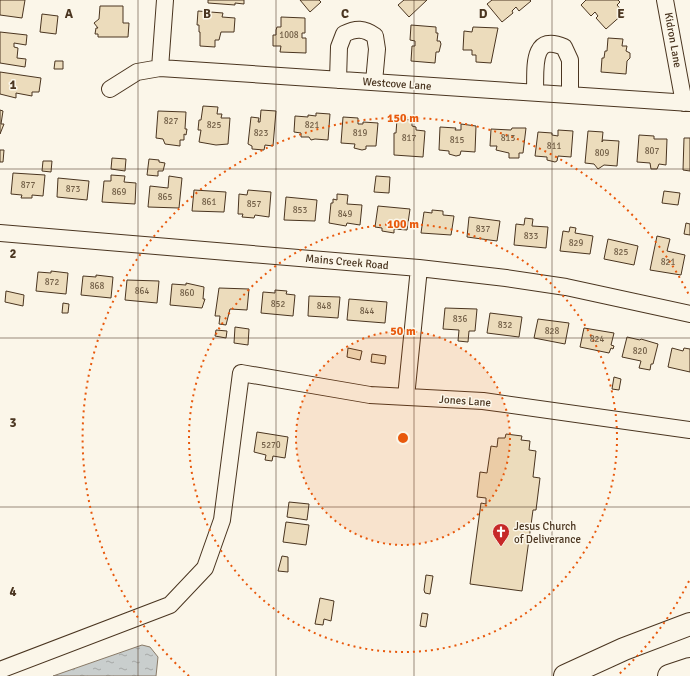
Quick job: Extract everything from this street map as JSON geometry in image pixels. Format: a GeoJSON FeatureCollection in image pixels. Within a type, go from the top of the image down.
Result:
{"type":"FeatureCollection","features":[{"type":"Feature","properties":{"kind":"highway"},"geometry":{"type":"LineString","coordinates":[[565,676],[624,649],[690,624]]}},
{"type":"Feature","properties":{"kind":"highway"},"geometry":{"type":"LineString","coordinates":[[669,676],[690,669]]}},
{"type":"Feature","properties":{"kind":"street"},"geometry":{"type":"LineString","coordinates":[[160,68],[165,0]]}},
{"type":"Feature","properties":{"kind":"street","name":"Kidron Lane"},"geometry":{"type":"LineString","coordinates":[[665,0],[687,103]]}},
{"type":"Feature","properties":{"kind":"street"},"geometry":{"type":"LineString","coordinates":[[338,80],[339,47],[344,34],[354,29],[360,29],[366,30],[375,36],[377,49],[374,82]]}},
{"type":"Feature","properties":{"kind":"street"},"geometry":{"type":"LineString","coordinates":[[535,92],[537,54],[540,48],[546,43],[556,43],[564,47],[570,60],[570,94]]}},
{"type":"Feature","properties":{"kind":"street","name":"Westcove Lane"},"geometry":{"type":"LineString","coordinates":[[110,89],[137,72],[160,68],[570,94],[687,103]]}},
{"type":"Feature","properties":{"kind":"street","name":"Mains Creek Road"},"geometry":{"type":"LineString","coordinates":[[0,233],[419,268],[506,278],[566,287],[690,314]]}},
{"type":"Feature","properties":{"kind":"street"},"geometry":{"type":"LineString","coordinates":[[406,397],[419,268]]}},
{"type":"Feature","properties":{"kind":"street","name":"Jones Lane"},"geometry":{"type":"LineString","coordinates":[[0,670],[170,605],[205,568],[222,520],[241,373],[370,394],[483,401],[690,430]]}},
{"type":"Feature","properties":{"kind":"water"},"geometry":{"type":"Polygon","coordinates":[[[142,645],[150,647],[158,657],[156,676],[53,676],[142,645]]]}},
{"type":"Feature","properties":{"kind":"building"},"geometry":{"type":"Polygon","coordinates":[[[0,0],[25,0],[22,18],[0,15],[0,0]]]}},
{"type":"Feature","properties":{"kind":"building"},"geometry":{"type":"Polygon","coordinates":[[[208,0],[244,0],[244,4],[235,3],[235,5],[208,3],[208,0]]]}},
{"type":"Feature","properties":{"kind":"building"},"geometry":{"type":"Polygon","coordinates":[[[300,0],[319,0],[321,2],[310,12],[300,0]]]}},
{"type":"Feature","properties":{"kind":"building"},"geometry":{"type":"Polygon","coordinates":[[[404,0],[427,0],[409,17],[398,5],[404,0]]]}},
{"type":"Feature","properties":{"kind":"building"},"geometry":{"type":"Polygon","coordinates":[[[492,0],[531,1],[519,11],[516,7],[512,11],[513,13],[502,22],[487,4],[492,0]]]}},
{"type":"Feature","properties":{"kind":"building"},"geometry":{"type":"Polygon","coordinates":[[[586,0],[618,0],[620,2],[617,5],[624,13],[606,29],[596,18],[598,16],[595,12],[591,16],[581,5],[586,0]]]}},
{"type":"Feature","properties":{"kind":"building"},"geometry":{"type":"Polygon","coordinates":[[[100,6],[123,6],[123,23],[129,23],[128,37],[98,37],[98,34],[95,34],[96,28],[98,28],[94,23],[99,19],[100,6]]]}},
{"type":"Feature","properties":{"kind":"building"},"geometry":{"type":"Polygon","coordinates":[[[198,11],[223,13],[222,17],[235,18],[234,32],[221,32],[219,40],[215,40],[215,47],[200,46],[199,25],[197,25],[198,11]]]}},
{"type":"Feature","properties":{"kind":"building"},"geometry":{"type":"Polygon","coordinates":[[[42,14],[58,16],[56,34],[40,32],[42,14]]]}},
{"type":"Feature","properties":{"kind":"building"},"geometry":{"type":"Polygon","coordinates":[[[281,17],[305,18],[305,33],[302,33],[302,38],[306,38],[306,53],[280,52],[281,46],[273,46],[273,35],[276,35],[277,27],[281,27],[281,17]]]}},
{"type":"Feature","properties":{"kind":"building"},"geometry":{"type":"Polygon","coordinates":[[[411,25],[436,27],[436,33],[438,33],[437,41],[440,41],[441,44],[439,52],[436,52],[435,63],[411,61],[412,46],[415,46],[415,41],[410,40],[411,25]]]}},
{"type":"Feature","properties":{"kind":"building"},"geometry":{"type":"Polygon","coordinates":[[[473,27],[498,28],[491,63],[476,62],[476,55],[472,55],[472,50],[463,50],[464,31],[472,32],[473,27]]]}},
{"type":"Feature","properties":{"kind":"building"},"geometry":{"type":"Polygon","coordinates":[[[0,32],[27,35],[26,45],[14,43],[14,47],[18,48],[17,58],[26,59],[25,67],[0,63],[0,32]]]}},
{"type":"Feature","properties":{"kind":"building"},"geometry":{"type":"Polygon","coordinates":[[[608,38],[623,39],[622,46],[627,46],[626,51],[630,53],[630,58],[627,61],[626,74],[601,72],[602,58],[604,58],[605,51],[607,51],[608,38]]]}},
{"type":"Feature","properties":{"kind":"building"},"geometry":{"type":"Polygon","coordinates":[[[55,61],[63,61],[63,69],[54,69],[55,61]]]}},
{"type":"Feature","properties":{"kind":"building"},"geometry":{"type":"Polygon","coordinates":[[[0,72],[41,78],[39,92],[32,92],[32,96],[16,93],[16,98],[0,94],[0,72]]]}},
{"type":"Feature","properties":{"kind":"building"},"geometry":{"type":"Polygon","coordinates":[[[203,106],[218,107],[217,114],[222,114],[221,118],[230,118],[228,144],[216,145],[199,142],[201,130],[198,130],[199,120],[201,120],[203,106]]]}},
{"type":"Feature","properties":{"kind":"building"},"geometry":{"type":"Polygon","coordinates":[[[0,110],[3,111],[1,124],[4,124],[0,134],[0,110]]]}},
{"type":"Feature","properties":{"kind":"building"},"geometry":{"type":"Polygon","coordinates":[[[261,110],[276,111],[273,146],[265,145],[264,150],[252,149],[252,146],[248,144],[251,117],[259,118],[258,122],[260,122],[261,110]]]}},
{"type":"Feature","properties":{"kind":"building"},"geometry":{"type":"Polygon","coordinates":[[[158,111],[186,112],[186,135],[184,134],[184,140],[180,140],[180,146],[165,144],[163,139],[156,138],[158,111]]]}},
{"type":"Feature","properties":{"kind":"building"},"geometry":{"type":"Polygon","coordinates":[[[316,113],[330,114],[328,140],[311,140],[309,137],[301,137],[301,133],[294,132],[295,116],[316,116],[316,113]]]}},
{"type":"Feature","properties":{"kind":"building"},"geometry":{"type":"Polygon","coordinates":[[[343,117],[358,118],[358,124],[363,124],[363,122],[378,123],[376,146],[366,146],[366,149],[362,150],[354,148],[355,144],[341,143],[343,117]]]}},
{"type":"Feature","properties":{"kind":"building"},"geometry":{"type":"Polygon","coordinates":[[[397,119],[412,120],[412,126],[416,127],[416,130],[425,131],[423,157],[394,155],[394,133],[396,133],[397,119]]]}},
{"type":"Feature","properties":{"kind":"building"},"geometry":{"type":"Polygon","coordinates":[[[461,124],[476,126],[475,152],[461,151],[460,155],[456,156],[449,154],[449,151],[439,150],[440,127],[456,128],[455,130],[461,130],[461,124]]]}},
{"type":"Feature","properties":{"kind":"building"},"geometry":{"type":"Polygon","coordinates":[[[512,128],[526,128],[523,153],[519,153],[519,158],[509,158],[509,153],[496,150],[497,146],[490,146],[491,129],[511,130],[512,128]]]}},
{"type":"Feature","properties":{"kind":"building"},"geometry":{"type":"Polygon","coordinates":[[[558,130],[573,131],[571,157],[558,156],[557,161],[555,162],[547,160],[547,157],[535,156],[538,132],[552,133],[552,135],[558,136],[558,130]]]}},
{"type":"Feature","properties":{"kind":"building"},"geometry":{"type":"Polygon","coordinates":[[[588,131],[603,132],[602,142],[603,140],[619,141],[617,166],[604,165],[598,169],[594,164],[585,163],[588,131]]]}},
{"type":"Feature","properties":{"kind":"building"},"geometry":{"type":"Polygon","coordinates":[[[639,135],[654,136],[654,139],[667,139],[666,165],[659,164],[657,169],[651,169],[650,163],[637,162],[639,135]]]}},
{"type":"Feature","properties":{"kind":"building"},"geometry":{"type":"Polygon","coordinates":[[[684,138],[690,138],[690,171],[683,170],[684,138]]]}},
{"type":"Feature","properties":{"kind":"building"},"geometry":{"type":"Polygon","coordinates":[[[0,150],[4,150],[3,162],[0,162],[0,150]]]}},
{"type":"Feature","properties":{"kind":"building"},"geometry":{"type":"Polygon","coordinates":[[[112,158],[126,159],[125,171],[111,169],[112,158]]]}},
{"type":"Feature","properties":{"kind":"building"},"geometry":{"type":"Polygon","coordinates":[[[149,159],[159,160],[159,162],[165,163],[163,171],[158,171],[158,176],[147,175],[149,159]]]}},
{"type":"Feature","properties":{"kind":"building"},"geometry":{"type":"Polygon","coordinates":[[[43,161],[52,161],[51,172],[42,171],[43,161]]]}},
{"type":"Feature","properties":{"kind":"building"},"geometry":{"type":"Polygon","coordinates":[[[13,173],[45,175],[43,196],[32,195],[32,198],[21,198],[22,195],[11,194],[13,173]]]}},
{"type":"Feature","properties":{"kind":"building"},"geometry":{"type":"Polygon","coordinates":[[[111,175],[125,176],[124,182],[136,183],[135,204],[102,202],[104,181],[111,181],[111,175]]]}},
{"type":"Feature","properties":{"kind":"building"},"geometry":{"type":"Polygon","coordinates":[[[169,176],[182,178],[179,208],[148,207],[150,186],[168,188],[169,176]]]}},
{"type":"Feature","properties":{"kind":"building"},"geometry":{"type":"Polygon","coordinates":[[[376,176],[390,177],[389,193],[374,192],[376,176]]]}},
{"type":"Feature","properties":{"kind":"building"},"geometry":{"type":"Polygon","coordinates":[[[58,178],[89,181],[87,200],[57,197],[58,178]]]}},
{"type":"Feature","properties":{"kind":"building"},"geometry":{"type":"Polygon","coordinates":[[[194,190],[226,192],[224,212],[192,211],[194,190]]]}},
{"type":"Feature","properties":{"kind":"building"},"geometry":{"type":"Polygon","coordinates":[[[248,190],[271,192],[269,217],[255,215],[254,218],[242,217],[243,214],[238,214],[239,194],[247,195],[248,190]]]}},
{"type":"Feature","properties":{"kind":"building"},"geometry":{"type":"Polygon","coordinates":[[[664,191],[680,193],[678,205],[662,203],[664,191]]]}},
{"type":"Feature","properties":{"kind":"building"},"geometry":{"type":"Polygon","coordinates":[[[337,194],[348,195],[347,204],[362,205],[360,225],[347,223],[346,226],[329,223],[331,203],[333,203],[333,199],[337,200],[337,194]]]}},
{"type":"Feature","properties":{"kind":"building"},"geometry":{"type":"Polygon","coordinates":[[[286,197],[317,200],[315,221],[284,220],[286,197]]]}},
{"type":"Feature","properties":{"kind":"building"},"geometry":{"type":"Polygon","coordinates":[[[378,206],[410,209],[407,230],[394,229],[394,233],[382,231],[382,228],[375,227],[378,206]]]}},
{"type":"Feature","properties":{"kind":"building"},"geometry":{"type":"Polygon","coordinates":[[[432,210],[443,211],[443,215],[454,216],[451,235],[421,233],[424,212],[432,213],[432,210]]]}},
{"type":"Feature","properties":{"kind":"building"},"geometry":{"type":"Polygon","coordinates":[[[469,217],[500,221],[497,241],[467,237],[469,217]]]}},
{"type":"Feature","properties":{"kind":"building"},"geometry":{"type":"Polygon","coordinates":[[[525,218],[533,219],[532,226],[548,227],[546,248],[514,245],[516,224],[524,225],[525,218]]]}},
{"type":"Feature","properties":{"kind":"building"},"geometry":{"type":"Polygon","coordinates":[[[686,223],[690,224],[690,235],[684,234],[686,223]]]}},
{"type":"Feature","properties":{"kind":"building"},"geometry":{"type":"Polygon","coordinates":[[[570,227],[576,228],[575,233],[593,236],[590,254],[560,251],[563,231],[569,232],[570,227]]]}},
{"type":"Feature","properties":{"kind":"building"},"geometry":{"type":"Polygon","coordinates":[[[657,236],[670,239],[667,251],[685,255],[681,275],[650,270],[657,236]]]}},
{"type":"Feature","properties":{"kind":"building"},"geometry":{"type":"Polygon","coordinates":[[[608,239],[638,246],[634,265],[604,259],[608,239]]]}},
{"type":"Feature","properties":{"kind":"building"},"geometry":{"type":"Polygon","coordinates":[[[51,271],[68,273],[66,294],[36,291],[38,272],[51,273],[51,271]]]}},
{"type":"Feature","properties":{"kind":"building"},"geometry":{"type":"Polygon","coordinates":[[[96,275],[113,277],[111,298],[81,295],[83,276],[96,277],[96,275]]]}},
{"type":"Feature","properties":{"kind":"building"},"geometry":{"type":"Polygon","coordinates":[[[127,280],[159,281],[157,303],[125,300],[127,280]]]}},
{"type":"Feature","properties":{"kind":"building"},"geometry":{"type":"Polygon","coordinates":[[[186,283],[204,287],[203,299],[205,299],[202,308],[170,305],[172,284],[186,285],[186,283]]]}},
{"type":"Feature","properties":{"kind":"building"},"geometry":{"type":"Polygon","coordinates":[[[219,288],[249,289],[247,310],[230,309],[226,325],[219,324],[220,316],[215,316],[219,288]]]}},
{"type":"Feature","properties":{"kind":"building"},"geometry":{"type":"Polygon","coordinates":[[[275,290],[287,291],[286,294],[295,295],[293,316],[261,313],[263,292],[275,293],[275,290]]]}},
{"type":"Feature","properties":{"kind":"building"},"geometry":{"type":"Polygon","coordinates":[[[6,291],[24,295],[23,306],[5,302],[6,291]]]}},
{"type":"Feature","properties":{"kind":"building"},"geometry":{"type":"Polygon","coordinates":[[[309,296],[340,297],[338,318],[308,316],[309,296]]]}},
{"type":"Feature","properties":{"kind":"building"},"geometry":{"type":"Polygon","coordinates":[[[349,299],[387,302],[385,323],[347,320],[349,299]]]}},
{"type":"Feature","properties":{"kind":"building"},"geometry":{"type":"Polygon","coordinates":[[[63,303],[69,304],[68,313],[62,313],[63,303]]]}},
{"type":"Feature","properties":{"kind":"building"},"geometry":{"type":"Polygon","coordinates":[[[445,308],[477,309],[475,331],[469,331],[468,342],[458,341],[459,330],[443,329],[445,308]]]}},
{"type":"Feature","properties":{"kind":"building"},"geometry":{"type":"Polygon","coordinates":[[[490,313],[522,317],[519,337],[487,333],[490,313]]]}},
{"type":"Feature","properties":{"kind":"building"},"geometry":{"type":"Polygon","coordinates":[[[538,319],[569,323],[565,344],[534,338],[538,319]]]}},
{"type":"Feature","properties":{"kind":"building"},"geometry":{"type":"Polygon","coordinates":[[[235,327],[249,329],[248,345],[234,343],[235,327]]]}},
{"type":"Feature","properties":{"kind":"building"},"geometry":{"type":"Polygon","coordinates":[[[584,328],[614,333],[611,345],[614,346],[613,349],[611,348],[609,353],[580,347],[584,328]]]}},
{"type":"Feature","properties":{"kind":"building"},"geometry":{"type":"Polygon","coordinates":[[[216,330],[227,331],[226,338],[215,336],[216,330]]]}},
{"type":"Feature","properties":{"kind":"building"},"geometry":{"type":"Polygon","coordinates":[[[627,337],[658,344],[650,370],[639,368],[641,361],[622,357],[627,337]]]}},
{"type":"Feature","properties":{"kind":"building"},"geometry":{"type":"Polygon","coordinates":[[[348,348],[362,351],[360,360],[347,357],[348,348]]]}},
{"type":"Feature","properties":{"kind":"building"},"geometry":{"type":"Polygon","coordinates":[[[672,348],[683,351],[684,348],[690,349],[690,372],[668,367],[672,348]]]}},
{"type":"Feature","properties":{"kind":"building"},"geometry":{"type":"Polygon","coordinates":[[[372,354],[386,356],[385,364],[371,362],[372,354]]]}},
{"type":"Feature","properties":{"kind":"building"},"geometry":{"type":"Polygon","coordinates":[[[614,377],[621,379],[619,390],[612,389],[614,377]]]}},
{"type":"Feature","properties":{"kind":"building"},"geometry":{"type":"Polygon","coordinates":[[[257,432],[288,437],[285,458],[273,456],[272,461],[265,460],[266,455],[254,452],[257,432]]]}},
{"type":"Feature","properties":{"kind":"building","name":"Jesus Church of Deliverance"},"geometry":{"type":"Polygon","coordinates":[[[506,434],[522,436],[521,440],[530,441],[529,450],[536,451],[533,477],[540,478],[536,510],[533,510],[522,591],[470,584],[481,503],[486,504],[486,498],[477,497],[480,472],[487,473],[491,446],[497,447],[498,438],[505,438],[506,434]]]}},
{"type":"Feature","properties":{"kind":"building"},"geometry":{"type":"Polygon","coordinates":[[[289,502],[309,504],[307,520],[287,517],[289,502]]]}},
{"type":"Feature","properties":{"kind":"building"},"geometry":{"type":"Polygon","coordinates":[[[286,522],[309,525],[306,545],[283,542],[286,522]]]}},
{"type":"Feature","properties":{"kind":"building"},"geometry":{"type":"Polygon","coordinates":[[[282,556],[288,557],[288,572],[278,571],[282,556]]]}},
{"type":"Feature","properties":{"kind":"building"},"geometry":{"type":"Polygon","coordinates":[[[426,575],[433,576],[430,594],[425,593],[424,590],[426,575]]]}},
{"type":"Feature","properties":{"kind":"building"},"geometry":{"type":"Polygon","coordinates":[[[320,598],[334,601],[331,621],[324,619],[323,625],[315,624],[320,598]]]}},
{"type":"Feature","properties":{"kind":"building"},"geometry":{"type":"Polygon","coordinates":[[[422,613],[428,614],[426,627],[420,626],[422,613]]]}},
{"type":"Feature","properties":{"kind":"place","name":"Jesus Church of Deliverance"},"geometry":{"type":"Point","coordinates":[501,547]}}]}
